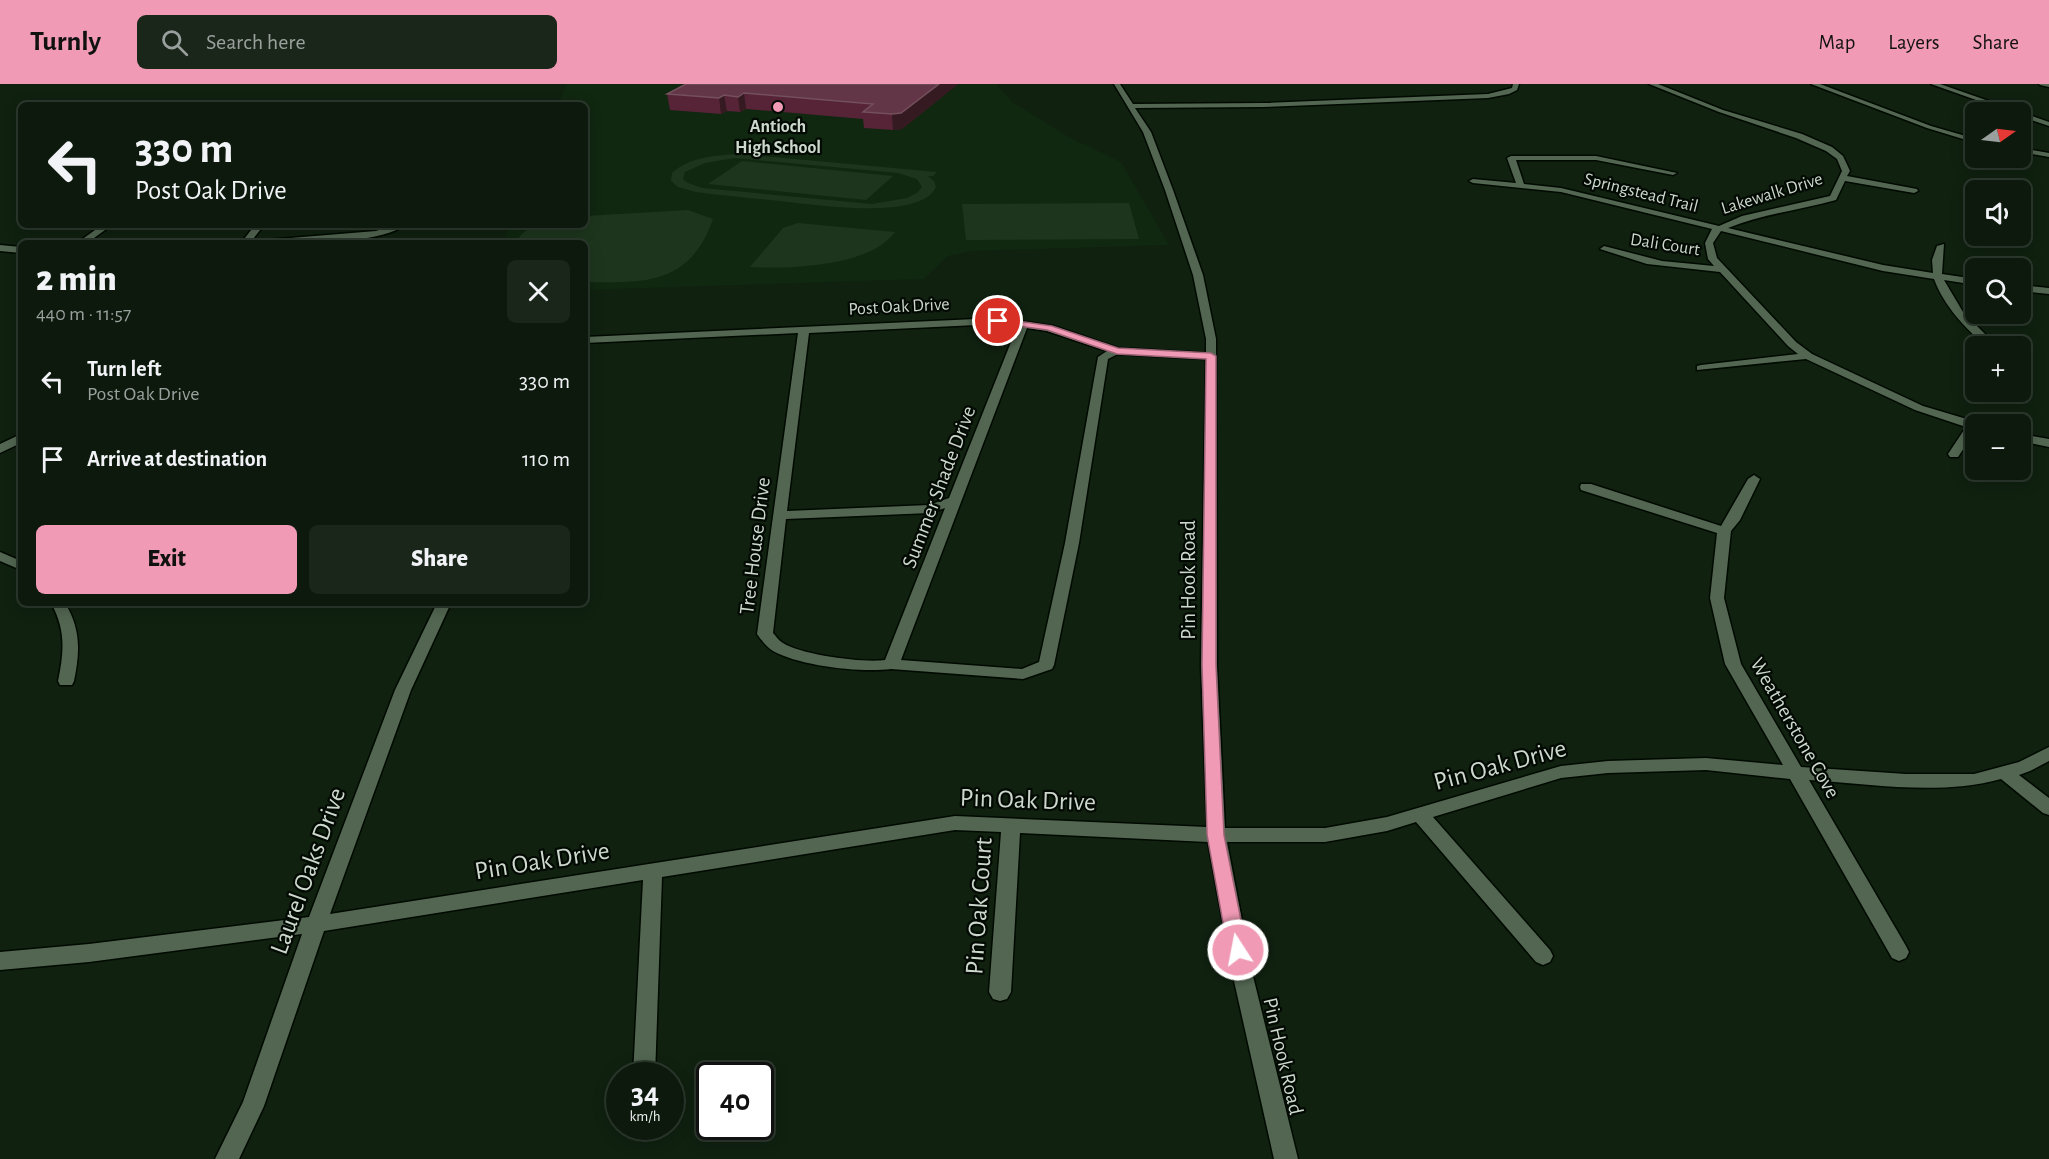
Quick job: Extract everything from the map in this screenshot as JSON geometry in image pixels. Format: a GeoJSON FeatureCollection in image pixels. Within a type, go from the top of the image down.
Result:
{"type":"FeatureCollection","features":[{"type":"Feature","properties":{"kind":"street","name":"Pin Hook Road"},"geometry":{"type":"LineString","coordinates":[[1117,84],[1147,132],[1198,275],[1211,339],[1209,665],[1216,835],[1242,972],[1286,1159]]}},
{"type":"Feature","properties":{"kind":"street"},"geometry":{"type":"LineString","coordinates":[[1131,106],[1263,105],[1488,96],[1507,93],[1515,89],[1516,84]]}},
{"type":"Feature","properties":{"kind":"street","name":"Lakewalk Drive"},"geometry":{"type":"LineString","coordinates":[[1652,84],[1721,111],[1798,135],[1829,149],[1845,165],[1846,171],[1833,198],[1806,206],[1745,218],[1718,229],[1709,243],[1713,259],[1792,344],[1808,356],[1920,408],[1965,423]]}},
{"type":"Feature","properties":{"kind":"street"},"geometry":{"type":"LineString","coordinates":[[1814,84],[1929,127],[1965,138]]}},
{"type":"Feature","properties":{"kind":"street"},"geometry":{"type":"LineString","coordinates":[[1934,84],[1986,102]]}},
{"type":"Feature","properties":{"kind":"street"},"geometry":{"type":"LineString","coordinates":[[2042,84],[2049,85]]}},
{"type":"Feature","properties":{"kind":"street"},"geometry":{"type":"LineString","coordinates":[[2031,118],[2049,124]]}},
{"type":"Feature","properties":{"kind":"street"},"geometry":{"type":"LineString","coordinates":[[2031,152],[2049,156]]}},
{"type":"Feature","properties":{"kind":"street"},"geometry":{"type":"LineString","coordinates":[[1520,184],[1511,158],[1596,158],[1673,173]]}},
{"type":"Feature","properties":{"kind":"street"},"geometry":{"type":"LineString","coordinates":[[1843,178],[1914,191]]}},
{"type":"Feature","properties":{"kind":"street","name":"Springstead Trail"},"geometry":{"type":"LineString","coordinates":[[1473,181],[1561,190],[1883,268],[1965,281]]}},
{"type":"Feature","properties":{"kind":"street"},"geometry":{"type":"LineString","coordinates":[[86,240],[104,228]]}},
{"type":"Feature","properties":{"kind":"street"},"geometry":{"type":"LineString","coordinates":[[248,240],[258,228]]}},
{"type":"Feature","properties":{"kind":"street"},"geometry":{"type":"LineString","coordinates":[[303,240],[377,234],[396,228]]}},
{"type":"Feature","properties":{"kind":"street"},"geometry":{"type":"LineString","coordinates":[[1941,246],[1935,258],[1938,277],[1956,311],[1982,336]]}},
{"type":"Feature","properties":{"kind":"street"},"geometry":{"type":"LineString","coordinates":[[1,249],[18,250]]}},
{"type":"Feature","properties":{"kind":"street","name":"Dali Court"},"geometry":{"type":"LineString","coordinates":[[1604,249],[1640,261],[1662,265],[1722,269]]}},
{"type":"Feature","properties":{"kind":"street"},"geometry":{"type":"LineString","coordinates":[[2031,289],[2049,291]]}},
{"type":"Feature","properties":{"kind":"street","name":"Post Oak Drive"},"geometry":{"type":"LineString","coordinates":[[588,340],[998,321],[1049,328],[1117,351],[1211,356]]}},
{"type":"Feature","properties":{"kind":"street","name":"Summer Shade Drive"},"geometry":{"type":"LineString","coordinates":[[891,664],[1023,324]]}},
{"type":"Feature","properties":{"kind":"street","name":"Tree House Drive"},"geometry":{"type":"LineString","coordinates":[[804,330],[765,634],[776,646],[795,655],[870,667],[891,664]]}},
{"type":"Feature","properties":{"kind":"street"},"geometry":{"type":"LineString","coordinates":[[891,664],[1023,674],[1046,665],[1072,543],[1103,357],[1117,351]]}},
{"type":"Feature","properties":{"kind":"street"},"geometry":{"type":"LineString","coordinates":[[1701,368],[1808,356]]}},
{"type":"Feature","properties":{"kind":"street"},"geometry":{"type":"LineString","coordinates":[[1954,454],[1965,439]]}},
{"type":"Feature","properties":{"kind":"street"},"geometry":{"type":"LineString","coordinates":[[2031,439],[2049,443]]}},
{"type":"Feature","properties":{"kind":"street"},"geometry":{"type":"LineString","coordinates":[[0,449],[18,440]]}},
{"type":"Feature","properties":{"kind":"street","name":"Weatherstone Cove"},"geometry":{"type":"LineString","coordinates":[[1754,479],[1724,531],[1717,598],[1732,664],[1899,952]]}},
{"type":"Feature","properties":{"kind":"street"},"geometry":{"type":"LineString","coordinates":[[1586,487],[1724,531]]}},
{"type":"Feature","properties":{"kind":"street"},"geometry":{"type":"LineString","coordinates":[[780,515],[930,509],[954,501]]}},
{"type":"Feature","properties":{"kind":"street"},"geometry":{"type":"LineString","coordinates":[[0,556],[18,565]]}},
{"type":"Feature","properties":{"kind":"street"},"geometry":{"type":"LineString","coordinates":[[60,606],[69,620],[72,653],[66,681]]}},
{"type":"Feature","properties":{"kind":"street","name":"Laurel Oaks Drive"},"geometry":{"type":"LineString","coordinates":[[227,1159],[253,1106],[316,924],[403,690],[443,606]]}},
{"type":"Feature","properties":{"kind":"street","name":"Pin Oak Drive"},"geometry":{"type":"LineString","coordinates":[[0,961],[89,953],[316,924],[955,823],[1216,835],[1325,835],[1387,824],[1560,772],[1608,766],[1706,764],[1794,773],[1906,780],[1974,780],[2024,767],[2049,753]]}},
{"type":"Feature","properties":{"kind":"street"},"geometry":{"type":"LineString","coordinates":[[2003,772],[2049,808]]}},
{"type":"Feature","properties":{"kind":"street"},"geometry":{"type":"LineString","coordinates":[[1420,815],[1543,956]]}},
{"type":"Feature","properties":{"kind":"street","name":"Pin Oak Court"},"geometry":{"type":"LineString","coordinates":[[1000,992],[1011,824]]}},
{"type":"Feature","properties":{"kind":"street"},"geometry":{"type":"LineString","coordinates":[[645,1062],[653,871]]}},
{"type":"Feature","properties":{"kind":"shaded area"},"geometry":{"type":"Polygon","coordinates":[[[566,84],[996,84],[1012,102],[1069,137],[1121,162],[1169,245],[973,251],[948,256],[924,279],[588,290],[588,240],[504,240],[509,228],[588,228],[588,102],[559,102],[566,84]]]}},
{"type":"Feature","properties":{"kind":"shaded area"},"geometry":{"type":"Polygon","coordinates":[[[739,154],[937,172],[933,176],[928,176],[934,181],[936,187],[926,198],[909,204],[888,208],[864,208],[696,192],[678,187],[671,181],[672,173],[686,163],[712,156],[739,154]],[[735,158],[705,163],[685,172],[683,179],[702,188],[872,204],[907,198],[917,193],[922,187],[917,179],[898,173],[735,158]]]}},
{"type":"Feature","properties":{"kind":"shaded area"},"geometry":{"type":"Polygon","coordinates":[[[742,161],[893,176],[866,200],[708,184],[742,161]]]}},
{"type":"Feature","properties":{"kind":"shaded area"},"geometry":{"type":"Polygon","coordinates":[[[1129,203],[1139,239],[966,240],[962,204],[1129,203]]]}},
{"type":"Feature","properties":{"kind":"shaded area"},"geometry":{"type":"Polygon","coordinates":[[[688,210],[713,219],[703,241],[692,257],[663,276],[646,280],[588,282],[588,240],[518,240],[531,228],[588,228],[588,216],[688,210]]]}},
{"type":"Feature","properties":{"kind":"shaded area"},"geometry":{"type":"Polygon","coordinates":[[[798,223],[895,232],[883,244],[867,253],[848,259],[806,266],[750,267],[783,228],[798,223]]]}},
{"type":"Feature","properties":{"kind":"building"},"geometry":{"type":"Polygon","coordinates":[[[686,84],[939,84],[901,113],[892,114],[863,112],[873,104],[744,93],[738,97],[724,95],[719,98],[667,94],[686,84]]]}},
{"type":"Feature","properties":{"kind":"place","name":"Antioch High School"},"geometry":{"type":"Point","coordinates":[778,107]}},
{"type":"Feature","properties":{"kind":"route"},"geometry":{"type":"LineString","coordinates":[[998,321],[1049,328],[1117,351],[1211,356],[1209,665],[1216,835],[1238,950]]}}]}
